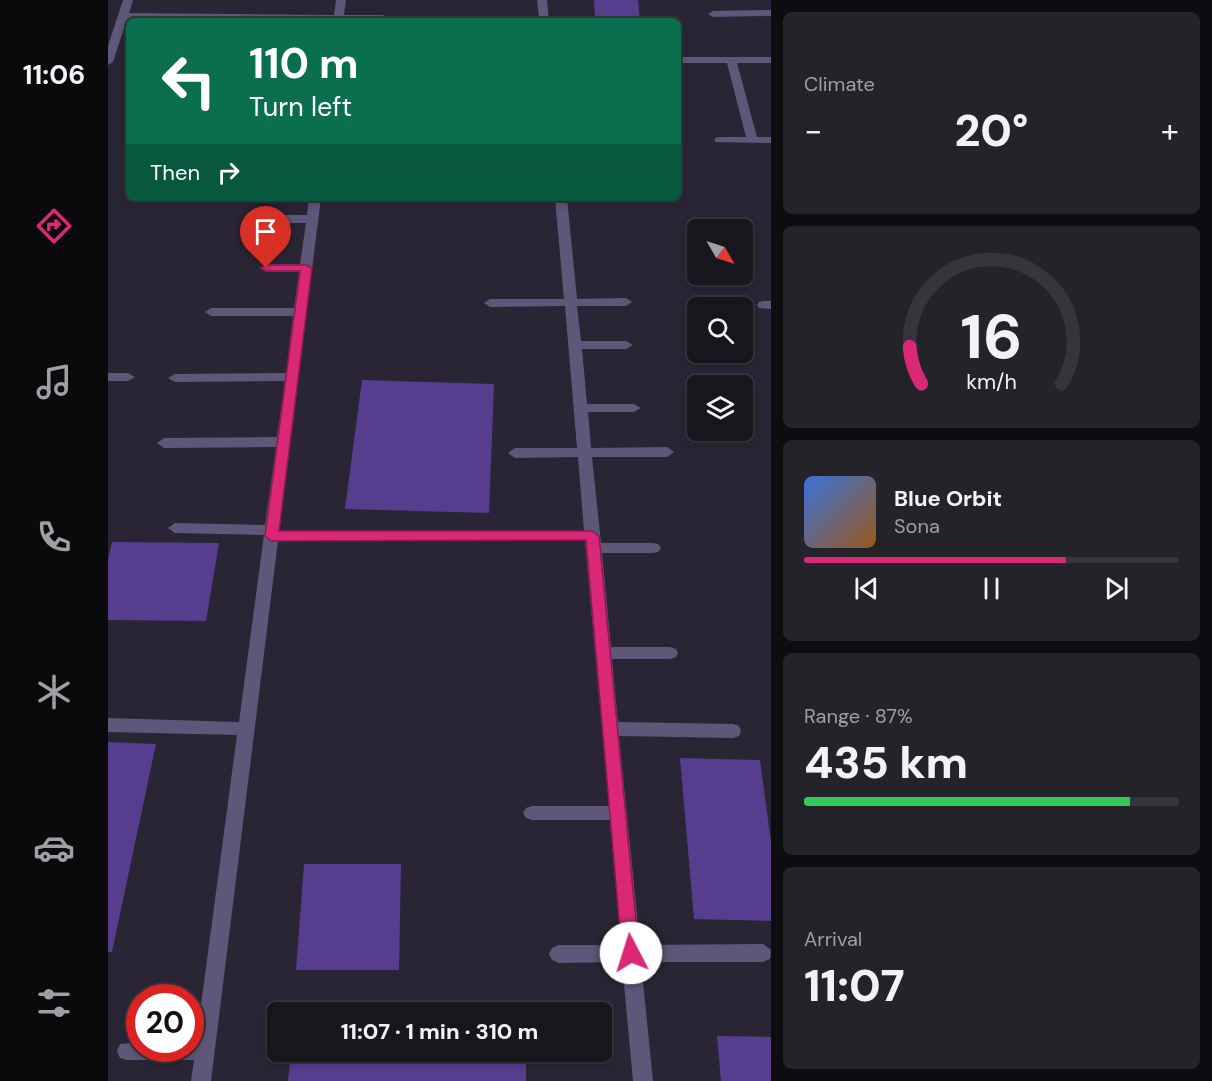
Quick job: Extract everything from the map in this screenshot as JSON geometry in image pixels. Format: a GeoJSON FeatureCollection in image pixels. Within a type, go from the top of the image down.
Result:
{"type":"FeatureCollection","features":[{"type":"Feature","properties":{"kind":"lane"},"geometry":{"type":"LineString","coordinates":[[108,62],[128,0]]}},
{"type":"Feature","properties":{"kind":"lane"},"geometry":{"type":"LineString","coordinates":[[338,18],[341,0]]}},
{"type":"Feature","properties":{"kind":"lane"},"geometry":{"type":"LineString","coordinates":[[542,0],[544,18]]}},
{"type":"Feature","properties":{"kind":"lane"},"geometry":{"type":"LineString","coordinates":[[713,14],[771,13]]}},
{"type":"Feature","properties":{"kind":"lane"},"geometry":{"type":"LineString","coordinates":[[123,16],[230,18]]}},
{"type":"Feature","properties":{"kind":"lane"},"geometry":{"type":"LineString","coordinates":[[719,53],[771,53]]}},
{"type":"Feature","properties":{"kind":"lane"},"geometry":{"type":"LineString","coordinates":[[681,60],[771,60]]}},
{"type":"Feature","properties":{"kind":"lane"},"geometry":{"type":"LineString","coordinates":[[731,60],[752,140]]}},
{"type":"Feature","properties":{"kind":"lane"},"geometry":{"type":"LineString","coordinates":[[719,140],[771,140]]}},
{"type":"Feature","properties":{"kind":"lane"},"geometry":{"type":"LineString","coordinates":[[728,150],[771,150]]}},
{"type":"Feature","properties":{"kind":"lane"},"geometry":{"type":"LineString","coordinates":[[201,1081],[315,201]]}},
{"type":"Feature","properties":{"kind":"lane"},"geometry":{"type":"LineString","coordinates":[[561,201],[643,1081]]}},
{"type":"Feature","properties":{"kind":"lane"},"geometry":{"type":"LineString","coordinates":[[271,219],[312,219]]}},
{"type":"Feature","properties":{"kind":"lane"},"geometry":{"type":"LineString","coordinates":[[266,268],[306,268]]}},
{"type":"Feature","properties":{"kind":"lane"},"geometry":{"type":"LineString","coordinates":[[490,303],[626,302]]}},
{"type":"Feature","properties":{"kind":"lane"},"geometry":{"type":"LineString","coordinates":[[211,312],[300,312]]}},
{"type":"Feature","properties":{"kind":"lane"},"geometry":{"type":"LineString","coordinates":[[574,345],[626,345]]}},
{"type":"Feature","properties":{"kind":"lane"},"geometry":{"type":"LineString","coordinates":[[108,377],[128,377]]}},
{"type":"Feature","properties":{"kind":"lane"},"geometry":{"type":"LineString","coordinates":[[175,378],[292,377]]}},
{"type":"Feature","properties":{"kind":"lane"},"geometry":{"type":"LineString","coordinates":[[580,408],[634,408]]}},
{"type":"Feature","properties":{"kind":"lane"},"geometry":{"type":"LineString","coordinates":[[164,443],[284,442]]}},
{"type":"Feature","properties":{"kind":"lane"},"geometry":{"type":"LineString","coordinates":[[515,453],[667,452]]}},
{"type":"Feature","properties":{"kind":"lane"},"geometry":{"type":"LineString","coordinates":[[175,528],[593,542],[653,548]]}},
{"type":"Feature","properties":{"kind":"lane"},"geometry":{"type":"LineString","coordinates":[[603,653],[670,653]]}},
{"type":"Feature","properties":{"kind":"lane"},"geometry":{"type":"LineString","coordinates":[[108,725],[247,729]]}},
{"type":"Feature","properties":{"kind":"lane"},"geometry":{"type":"LineString","coordinates":[[610,729],[733,731]]}},
{"type":"Feature","properties":{"kind":"lane"},"geometry":{"type":"LineString","coordinates":[[532,813],[618,813]]}},
{"type":"Feature","properties":{"kind":"lane"},"geometry":{"type":"LineString","coordinates":[[559,954],[763,953]]}},
{"type":"Feature","properties":{"kind":"shaded area"},"geometry":{"type":"Polygon","coordinates":[[[108,0],[771,0],[771,1081],[108,1081],[108,0]]]}},
{"type":"Feature","properties":{"kind":"building"},"geometry":{"type":"Polygon","coordinates":[[[594,0],[638,0],[640,18],[595,18],[594,0]]]}},
{"type":"Feature","properties":{"kind":"building"},"geometry":{"type":"Polygon","coordinates":[[[362,380],[494,384],[489,513],[345,509],[362,380]]]}},
{"type":"Feature","properties":{"kind":"building"},"geometry":{"type":"Polygon","coordinates":[[[112,542],[219,543],[206,621],[108,620],[108,559],[112,542]]]}},
{"type":"Feature","properties":{"kind":"building"},"geometry":{"type":"Polygon","coordinates":[[[108,742],[156,744],[112,952],[108,952],[108,742]]]}},
{"type":"Feature","properties":{"kind":"building"},"geometry":{"type":"Polygon","coordinates":[[[680,758],[760,760],[771,842],[771,921],[694,919],[680,758]]]}},
{"type":"Feature","properties":{"kind":"building"},"geometry":{"type":"Polygon","coordinates":[[[304,864],[401,864],[399,970],[296,970],[304,864]]]}},
{"type":"Feature","properties":{"kind":"building"},"geometry":{"type":"Polygon","coordinates":[[[717,1036],[771,1037],[771,1081],[721,1081],[717,1036]]]}},
{"type":"Feature","properties":{"kind":"building"},"geometry":{"type":"Polygon","coordinates":[[[290,1062],[526,1062],[526,1081],[288,1081],[290,1062]]]}},
{"type":"Feature","properties":{"kind":"route"},"geometry":{"type":"LineString","coordinates":[[266,268],[306,268],[271,536],[592,536],[631,953]]}}]}
